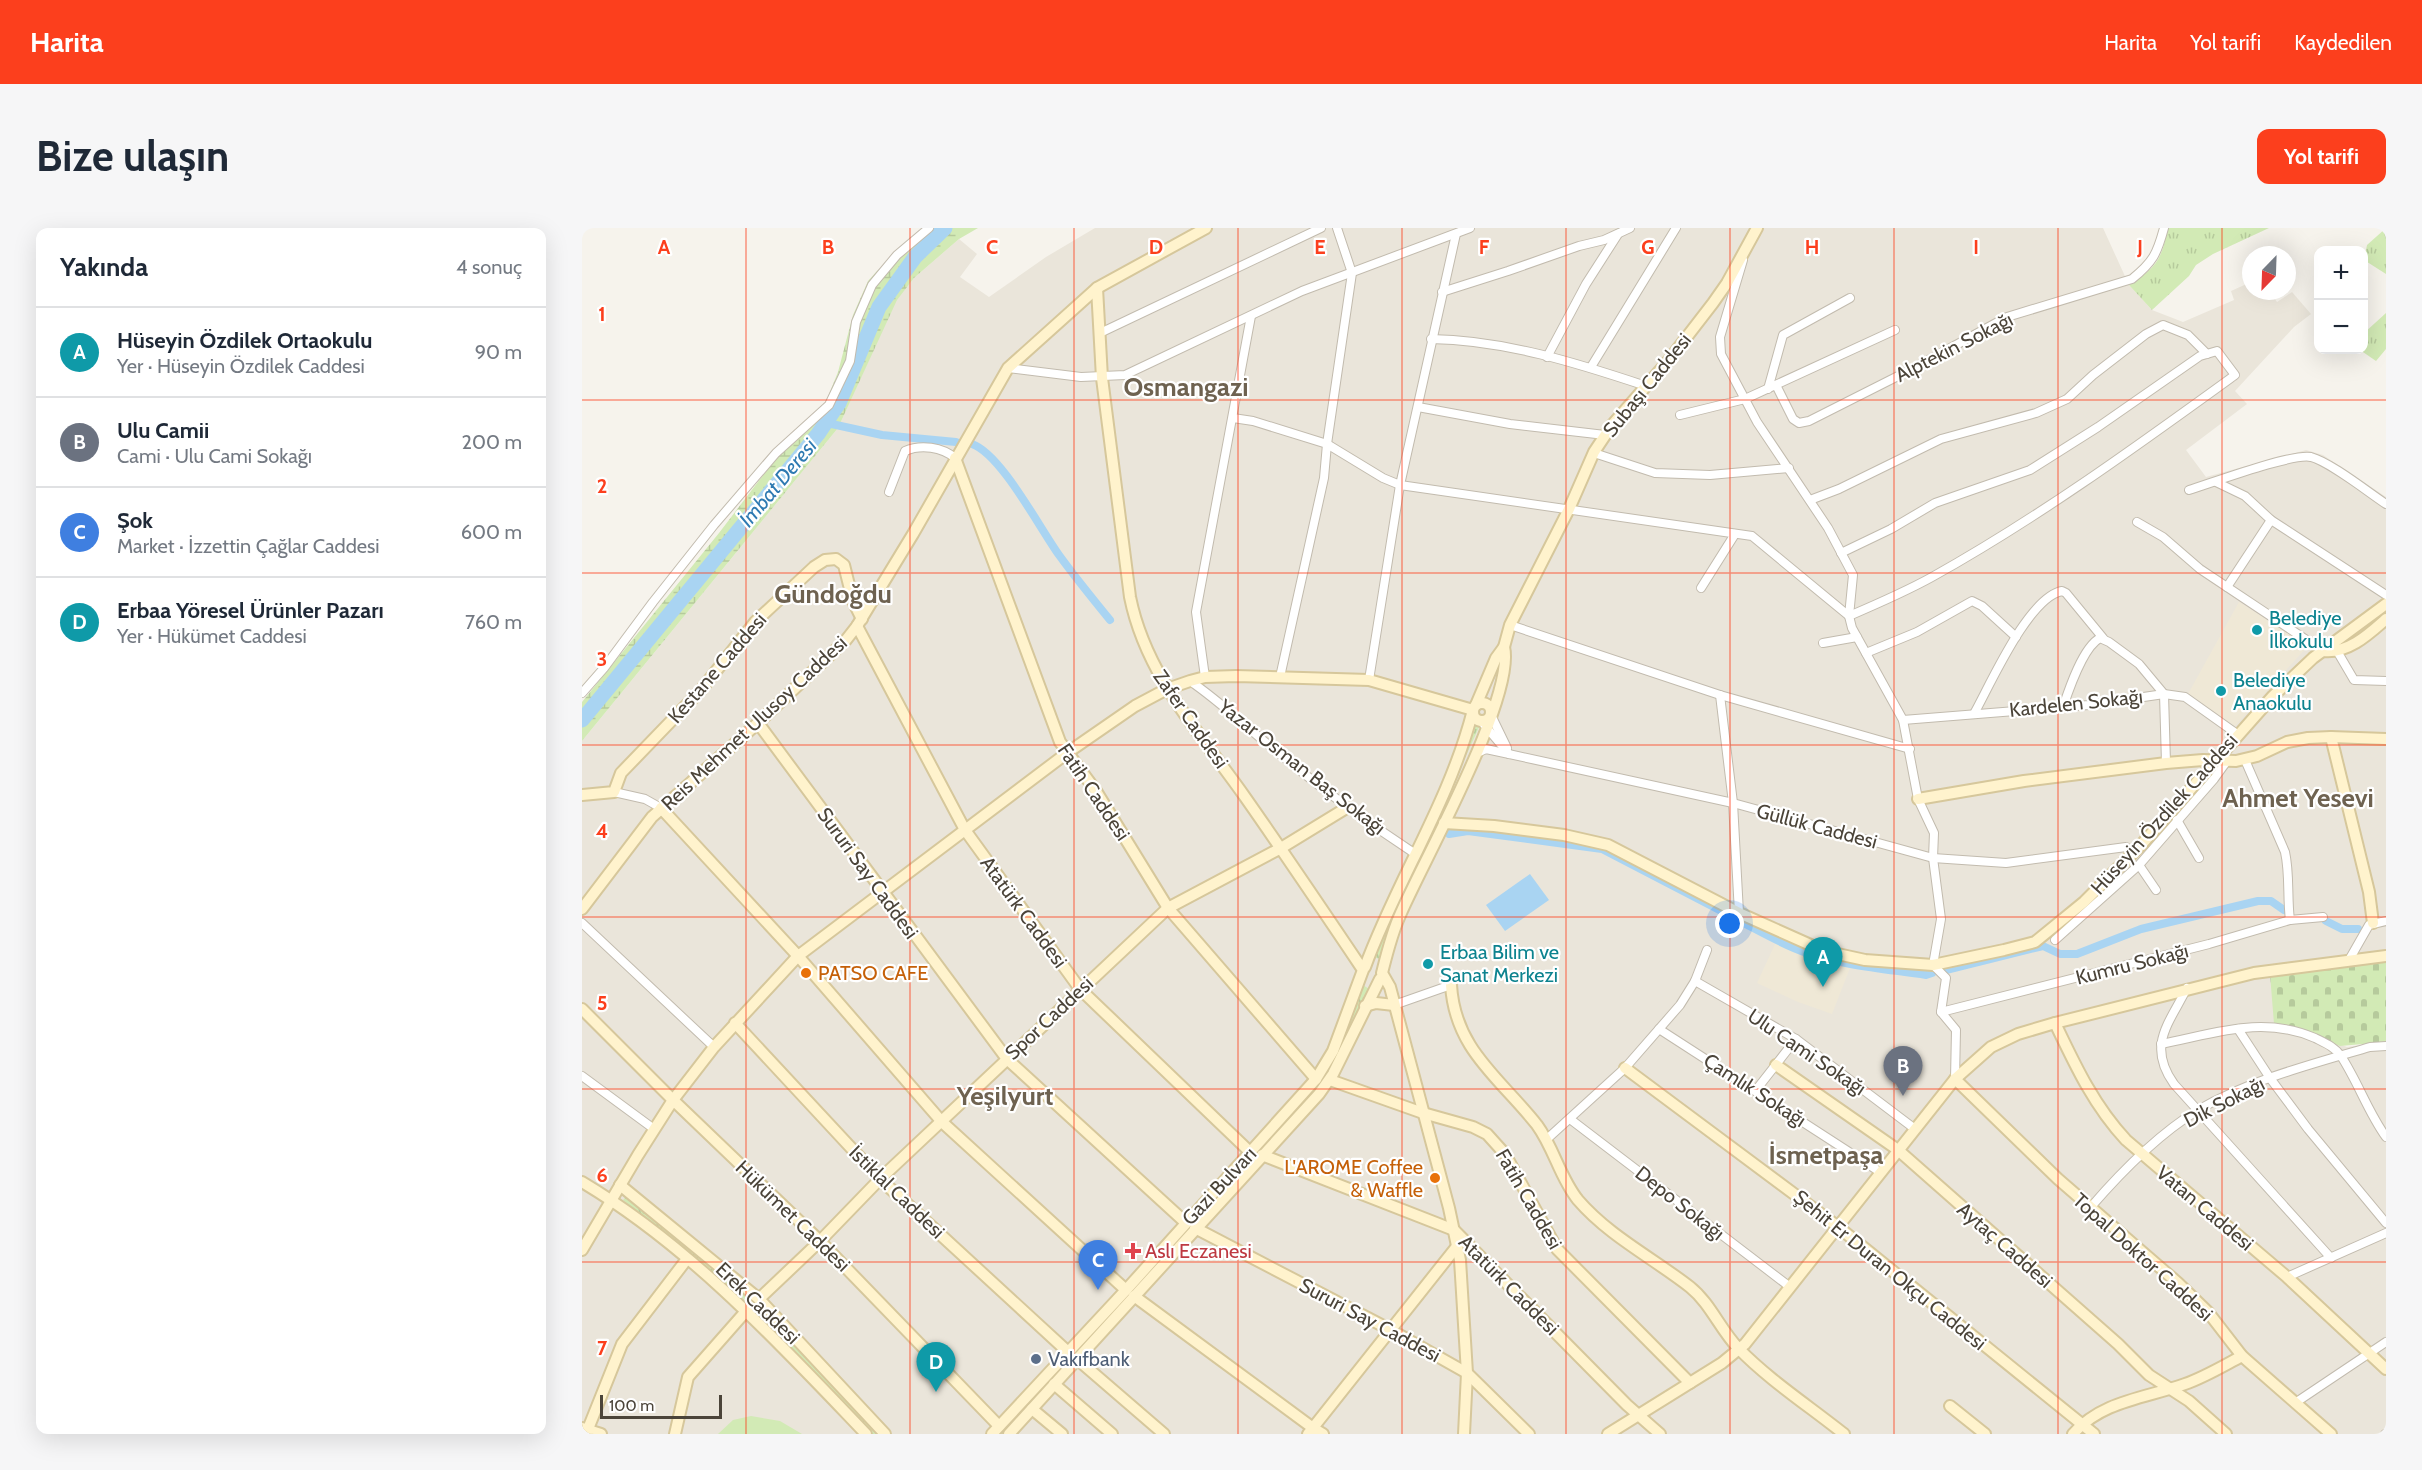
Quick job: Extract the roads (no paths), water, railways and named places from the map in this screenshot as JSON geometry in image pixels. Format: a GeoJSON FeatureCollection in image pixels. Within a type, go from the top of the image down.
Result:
{"type":"FeatureCollection","features":[{"type":"Feature","properties":{"kind":"street"},"geometry":{"type":"LineString","coordinates":[[582,693],[604,668],[714,525],[776,453],[829,405],[850,361],[856,322],[872,285],[897,255],[929,228]]}},
{"type":"Feature","properties":{"kind":"street","name":"Reis Mehmet Ulusoy Caddesi"},"geometry":{"type":"LineString","coordinates":[[582,909],[642,828],[661,808],[758,723],[839,647],[860,622],[914,534],[955,458],[1008,369],[1097,288],[1206,228]]}},
{"type":"Feature","properties":{"kind":"street"},"geometry":{"type":"LineString","coordinates":[[1100,333],[1321,228]]}},
{"type":"Feature","properties":{"kind":"street"},"geometry":{"type":"LineString","coordinates":[[1280,677],[1324,478],[1352,273],[1337,228]]}},
{"type":"Feature","properties":{"kind":"street"},"geometry":{"type":"LineString","coordinates":[[1008,369],[1102,378],[1125,375],[1302,291],[1470,228]]}},
{"type":"Feature","properties":{"kind":"street"},"geometry":{"type":"LineString","coordinates":[[1442,292],[1579,246],[1604,240],[1630,228]]}},
{"type":"Feature","properties":{"kind":"street"},"geometry":{"type":"LineString","coordinates":[[1591,368],[1676,228]]}},
{"type":"Feature","properties":{"kind":"street","name":"Subaşı Caddesi"},"geometry":{"type":"LineString","coordinates":[[1491,715],[1505,668],[1504,647],[1510,625],[1569,509],[1594,453],[1605,435],[1713,303],[1758,228]]}},
{"type":"Feature","properties":{"kind":"street","name":"Alptekin Sokağı"},"geometry":{"type":"LineString","coordinates":[[1776,385],[1796,422],[1809,421],[2007,317],[2132,279],[2145,269],[2158,251],[2164,228]]}},
{"type":"Feature","properties":{"kind":"street"},"geometry":{"type":"LineString","coordinates":[[1369,680],[1400,485],[1456,234]]}},
{"type":"Feature","properties":{"kind":"street"},"geometry":{"type":"LineString","coordinates":[[1547,357],[1586,284],[1618,234]]}},
{"type":"Feature","properties":{"kind":"street"},"geometry":{"type":"LineString","coordinates":[[1745,253],[1720,337],[1721,354],[1757,422],[1810,500],[1853,575],[1849,616],[1857,637],[1903,720],[1918,799],[1934,833],[1933,858],[1941,919],[1933,966],[1946,978],[1941,1012],[1956,1030],[1955,1079]]}},
{"type":"Feature","properties":{"kind":"street","name":"Zafer Caddesi"},"geometry":{"type":"LineString","coordinates":[[1097,288],[1102,378],[1133,610],[1146,649],[1167,689],[1364,969]]}},
{"type":"Feature","properties":{"kind":"street"},"geometry":{"type":"LineString","coordinates":[[1768,389],[1783,334],[1850,298]]}},
{"type":"Feature","properties":{"kind":"street"},"geometry":{"type":"LineString","coordinates":[[1205,677],[1196,612],[1251,316]]}},
{"type":"Feature","properties":{"kind":"street"},"geometry":{"type":"LineString","coordinates":[[1810,500],[1839,489],[1941,439],[2036,414],[2067,399],[2146,334],[2163,324],[2188,334],[2207,354]]}},
{"type":"Feature","properties":{"kind":"street"},"geometry":{"type":"LineString","coordinates":[[1680,415],[1745,399],[1895,330]]}},
{"type":"Feature","properties":{"kind":"street"},"geometry":{"type":"LineString","coordinates":[[1431,339],[1457,339],[1547,357],[1591,368],[1646,386]]}},
{"type":"Feature","properties":{"kind":"street"},"geometry":{"type":"LineString","coordinates":[[1841,553],[1891,529],[1935,503],[2030,470],[2098,427],[2200,356],[2217,351],[2235,375],[2114,463],[2024,522],[1930,578],[1849,616]]}},
{"type":"Feature","properties":{"kind":"street"},"geometry":{"type":"LineString","coordinates":[[1418,407],[1510,424],[1605,435]]}},
{"type":"Feature","properties":{"kind":"street"},"geometry":{"type":"LineString","coordinates":[[1233,417],[1327,444],[1383,478],[1400,485],[1441,493],[1752,536],[1849,616]]}},
{"type":"Feature","properties":{"kind":"street"},"geometry":{"type":"LineString","coordinates":[[889,492],[905,451],[935,448],[955,458]]}},
{"type":"Feature","properties":{"kind":"street"},"geometry":{"type":"LineString","coordinates":[[1594,453],[1655,473],[1710,475],[1789,468]]}},
{"type":"Feature","properties":{"kind":"street"},"geometry":{"type":"LineString","coordinates":[[2189,490],[2286,460],[2308,457],[2321,462],[2386,504]]}},
{"type":"Feature","properties":{"kind":"street","name":"Fatih Caddesi"},"geometry":{"type":"LineString","coordinates":[[955,458],[1055,732],[1067,753],[1096,791],[1168,908],[1316,1079]]}},
{"type":"Feature","properties":{"kind":"street"},"geometry":{"type":"LineString","coordinates":[[2216,482],[2245,496],[2271,520],[2386,595]]}},
{"type":"Feature","properties":{"kind":"street"},"geometry":{"type":"LineString","coordinates":[[2227,587],[2271,520]]}},
{"type":"Feature","properties":{"kind":"street"},"geometry":{"type":"LineString","coordinates":[[2137,522],[2163,537],[2200,569],[2323,651],[2337,651],[2363,638],[2386,619]]}},
{"type":"Feature","properties":{"kind":"street"},"geometry":{"type":"LineString","coordinates":[[1701,588],[1735,534]]}},
{"type":"Feature","properties":{"kind":"street","name":"Kestane Caddesi"},"geometry":{"type":"LineString","coordinates":[[614,792],[619,776],[625,768],[701,690],[755,622],[814,567],[830,558],[844,565],[860,622]]}},
{"type":"Feature","properties":{"kind":"street"},"geometry":{"type":"LineString","coordinates":[[1975,712],[2016,637],[2040,605],[2054,593],[2062,591],[2103,638],[2139,664],[2164,694],[2166,763]]}},
{"type":"Feature","properties":{"kind":"street"},"geometry":{"type":"LineString","coordinates":[[1866,653],[1917,632],[1972,601],[1982,606],[2016,637]]}},
{"type":"Feature","properties":{"kind":"street","name":"Hüseyin Özdilek Caddesi"},"geometry":{"type":"LineString","coordinates":[[1444,823],[1494,826],[1564,835],[1608,845],[1739,913],[1824,951],[1865,960],[1933,966],[2030,944],[2040,939],[2109,878],[2159,826],[2237,734],[2283,686],[2323,651],[2386,604]]}},
{"type":"Feature","properties":{"kind":"street","name":"Atatürk Caddesi"},"geometry":{"type":"LineString","coordinates":[[860,622],[964,830],[1080,989],[1250,1152]]}},
{"type":"Feature","properties":{"kind":"street"},"geometry":{"type":"LineString","coordinates":[[1510,625],[1720,695],[1910,749]]}},
{"type":"Feature","properties":{"kind":"street"},"geometry":{"type":"LineString","coordinates":[[1823,644],[1857,637]]}},
{"type":"Feature","properties":{"kind":"street"},"geometry":{"type":"LineString","coordinates":[[2063,707],[2073,680],[2090,647],[2095,641],[2103,638]]}},
{"type":"Feature","properties":{"kind":"street","name":"Subaşı Caddesi"},"geometry":{"type":"LineString","coordinates":[[1474,708],[1496,658],[1504,647]]}},
{"type":"Feature","properties":{"kind":"street"},"geometry":{"type":"LineString","coordinates":[[2337,651],[2354,680],[2386,681]]}},
{"type":"Feature","properties":{"kind":"street"},"geometry":{"type":"LineString","coordinates":[[582,1250],[673,1100],[714,1047],[798,956],[1118,716],[1167,689],[1205,677],[1369,680],[1474,708]]}},
{"type":"Feature","properties":{"kind":"street","name":"Yazar Osman Baş Sokağı"},"geometry":{"type":"LineString","coordinates":[[1190,681],[1215,698],[1276,752],[1348,807],[1414,853]]}},
{"type":"Feature","properties":{"kind":"street","name":"Kardelen Sokağı"},"geometry":{"type":"LineString","coordinates":[[1903,720],[1975,712],[2104,703],[2164,694],[2185,697],[2237,734]]}},
{"type":"Feature","properties":{"kind":"street"},"geometry":{"type":"LineString","coordinates":[[1720,695],[1734,803],[1739,913]]}},
{"type":"Feature","properties":{"kind":"street"},"geometry":{"type":"LineString","coordinates":[[1481,702],[1487,704],[1491,709],[1491,715],[1510,755],[1474,716],[1474,708],[1481,702]]}},
{"type":"Feature","properties":{"kind":"street","name":"Gazi Bulvarı"},"geometry":{"type":"LineString","coordinates":[[1010,1434],[1077,1359],[1250,1152],[1316,1079],[1333,1051],[1364,969],[1414,853],[1459,757],[1474,708]]}},
{"type":"Feature","properties":{"kind":"street","name":"Gazi Bulvarı"},"geometry":{"type":"LineString","coordinates":[[1190,1225],[1262,1155],[1330,1080],[1365,1006],[1400,915],[1475,754],[1484,725],[1491,715]]}},
{"type":"Feature","properties":{"kind":"street","name":"Sururi Say Caddesi"},"geometry":{"type":"LineString","coordinates":[[758,723],[881,892],[1007,1059],[1190,1225],[1389,1329],[1467,1373],[1529,1434]]}},
{"type":"Feature","properties":{"kind":"street"},"geometry":{"type":"LineString","coordinates":[[1918,799],[2024,781],[2166,763],[2245,760],[2296,739],[2331,736],[2386,739]]}},
{"type":"Feature","properties":{"kind":"street"},"geometry":{"type":"LineString","coordinates":[[2331,736],[2369,892],[2373,923]]}},
{"type":"Feature","properties":{"kind":"street","name":"Güllük Caddesi"},"geometry":{"type":"LineString","coordinates":[[1475,754],[1486,749],[1734,803],[1933,858],[2006,863],[2126,847]]}},
{"type":"Feature","properties":{"kind":"street"},"geometry":{"type":"LineString","coordinates":[[2245,760],[2285,852],[2290,921]]}},
{"type":"Feature","properties":{"kind":"street","name":"Hüseyin Özdilek Caddesi"},"geometry":{"type":"LineString","coordinates":[[2055,940],[2139,865],[2227,761]]}},
{"type":"Feature","properties":{"kind":"street"},"geometry":{"type":"LineString","coordinates":[[582,795],[614,792],[636,795],[661,808],[798,956],[942,1122],[1130,1293],[1310,1431],[1323,1434]]}},
{"type":"Feature","properties":{"kind":"street","name":"Spor Caddesi"},"geometry":{"type":"LineString","coordinates":[[759,1299],[880,1179],[1168,908],[1281,848],[1348,807]]}},
{"type":"Feature","properties":{"kind":"street"},"geometry":{"type":"LineString","coordinates":[[2177,820],[2199,858]]}},
{"type":"Feature","properties":{"kind":"street"},"geometry":{"type":"LineString","coordinates":[[2139,865],[2156,890]]}},
{"type":"Feature","properties":{"kind":"street","name":"Kumru Sokağı"},"geometry":{"type":"LineString","coordinates":[[1941,1012],[2209,944],[2290,921],[2323,917]]}},
{"type":"Feature","properties":{"kind":"street"},"geometry":{"type":"LineString","coordinates":[[2349,960],[2364,932],[2373,923],[2386,921]]}},
{"type":"Feature","properties":{"kind":"street"},"geometry":{"type":"LineString","coordinates":[[582,923],[714,1047]]}},
{"type":"Feature","properties":{"kind":"street"},"geometry":{"type":"LineString","coordinates":[[1547,1139],[1625,1068],[1680,1005],[1695,981],[1707,950]]}},
{"type":"Feature","properties":{"kind":"street"},"geometry":{"type":"LineString","coordinates":[[1608,1434],[1740,1349],[1955,1079],[1992,1047],[2018,1034],[2187,988],[2254,973],[2386,956]]}},
{"type":"Feature","properties":{"kind":"street"},"geometry":{"type":"LineString","coordinates":[[1394,1005],[1376,980],[1379,968],[1374,964],[1364,969],[1363,976],[1376,980],[1390,987],[1458,1245],[1467,1373],[1464,1434]]}},
{"type":"Feature","properties":{"kind":"street","name":"Ulu Cami Sokağı"},"geometry":{"type":"LineString","coordinates":[[1695,981],[1796,1039],[1915,1129]]}},
{"type":"Feature","properties":{"kind":"street"},"geometry":{"type":"LineString","coordinates":[[1365,1006],[1376,1003],[1394,1005],[1451,985],[1455,1015],[1475,1054],[1547,1139],[1569,1187],[1581,1203],[1634,1248],[1691,1288],[1740,1349],[1844,1434]]}},
{"type":"Feature","properties":{"kind":"street"},"geometry":{"type":"LineString","coordinates":[[2187,988],[2161,1044],[2163,1067],[2174,1084],[2331,1258]]}},
{"type":"Feature","properties":{"kind":"street","name":"Hükümet Caddesi"},"geometry":{"type":"LineString","coordinates":[[582,1009],[673,1100],[820,1240],[995,1430]]}},
{"type":"Feature","properties":{"kind":"street","name":"İstiklal Caddesi"},"geometry":{"type":"LineString","coordinates":[[735,1023],[880,1179],[1068,1352]]}},
{"type":"Feature","properties":{"kind":"street","name":"Vatan Caddesi"},"geometry":{"type":"LineString","coordinates":[[2055,1023],[2087,1089],[2116,1130],[2142,1155],[2287,1277],[2386,1370]]}},
{"type":"Feature","properties":{"kind":"street"},"geometry":{"type":"LineString","coordinates":[[2161,1044],[2262,1026],[2290,1030],[2328,1045],[2341,1056],[2386,1137]]}},
{"type":"Feature","properties":{"kind":"street","name":"Çamlık Sokağı"},"geometry":{"type":"LineString","coordinates":[[1659,1029],[1880,1172]]}},
{"type":"Feature","properties":{"kind":"street"},"geometry":{"type":"LineString","coordinates":[[2238,1029],[2270,1078],[2327,1154],[2386,1223]]}},
{"type":"Feature","properties":{"kind":"street"},"geometry":{"type":"LineString","coordinates":[[1756,1090],[1796,1039]]}},
{"type":"Feature","properties":{"kind":"street","name":"Dik Sokağı"},"geometry":{"type":"LineString","coordinates":[[2090,1208],[2120,1174],[2198,1111],[2270,1078],[2370,1047],[2386,1046]]}},
{"type":"Feature","properties":{"kind":"street","name":"Aytaç Caddesi"},"geometry":{"type":"LineString","coordinates":[[1776,1065],[1898,1150],[2118,1344],[2149,1375],[2189,1401],[2226,1434]]}},
{"type":"Feature","properties":{"kind":"street","name":"Şehit Er Duran Okçu Caddesi"},"geometry":{"type":"LineString","coordinates":[[1625,1068],[1837,1226],[2094,1434]]}},
{"type":"Feature","properties":{"kind":"street"},"geometry":{"type":"LineString","coordinates":[[582,1076],[654,1129]]}},
{"type":"Feature","properties":{"kind":"street","name":"Topal Doktor Caddesi"},"geometry":{"type":"LineString","coordinates":[[1955,1079],[2090,1208],[2194,1298],[2242,1356],[2331,1434]]}},
{"type":"Feature","properties":{"kind":"street","name":"Fatih Caddesi"},"geometry":{"type":"LineString","coordinates":[[1330,1080],[1423,1113],[1473,1126],[1493,1139],[1504,1154],[1557,1250],[1690,1383]]}},
{"type":"Feature","properties":{"kind":"street","name":"Depo Sokağı"},"geometry":{"type":"LineString","coordinates":[[1570,1119],[1790,1287]]}},
{"type":"Feature","properties":{"kind":"street","name":"Atatürk Caddesi"},"geometry":{"type":"LineString","coordinates":[[1262,1155],[1454,1230],[1637,1415],[1660,1434]]}},
{"type":"Feature","properties":{"kind":"street","name":"Erek Caddesi"},"geometry":{"type":"LineString","coordinates":[[582,1182],[611,1200],[687,1259],[747,1310],[866,1434]]}},
{"type":"Feature","properties":{"kind":"street","name":"Erek Caddesi"},"geometry":{"type":"LineString","coordinates":[[620,1185],[759,1299],[885,1434]]}},
{"type":"Feature","properties":{"kind":"street"},"geometry":{"type":"LineString","coordinates":[[2287,1277],[2386,1233]]}},
{"type":"Feature","properties":{"kind":"street"},"geometry":{"type":"LineString","coordinates":[[1310,1431],[1458,1245]]}},
{"type":"Feature","properties":{"kind":"street"},"geometry":{"type":"LineString","coordinates":[[601,1434],[585,1431],[622,1344],[687,1259]]}},
{"type":"Feature","properties":{"kind":"street","name":"Gazi Bulvarı"},"geometry":{"type":"LineString","coordinates":[[995,1430],[1068,1352],[1130,1293]]}},
{"type":"Feature","properties":{"kind":"street"},"geometry":{"type":"LineString","coordinates":[[675,1434],[688,1377],[747,1310]]}},
{"type":"Feature","properties":{"kind":"street"},"geometry":{"type":"LineString","coordinates":[[2295,1403],[2386,1342]]}},
{"type":"Feature","properties":{"kind":"street"},"geometry":{"type":"LineString","coordinates":[[2073,1434],[2082,1424],[2103,1411],[2205,1376],[2242,1356]]}},
{"type":"Feature","properties":{"kind":"street"},"geometry":{"type":"LineString","coordinates":[[1077,1359],[1164,1434]]}},
{"type":"Feature","properties":{"kind":"street"},"geometry":{"type":"LineString","coordinates":[[1054,1384],[1112,1434]]}},
{"type":"Feature","properties":{"kind":"street"},"geometry":{"type":"LineString","coordinates":[[1950,1406],[1985,1434]]}},
{"type":"Feature","properties":{"kind":"street"},"geometry":{"type":"LineString","coordinates":[[1032,1409],[1062,1434]]}},
{"type":"Feature","properties":{"kind":"water"},"geometry":{"type":"Polygon","coordinates":[[[1530,874],[1549,900],[1505,931],[1486,905],[1530,874]]]}},
{"type":"Feature","properties":{"kind":"waterway","name":"İmbat Deresi"},"geometry":{"type":"LineString","coordinates":[[582,720],[818,434],[839,403],[879,307],[915,257],[945,228]]}},
{"type":"Feature","properties":{"kind":"waterway"},"geometry":{"type":"LineString","coordinates":[[827,423],[882,435],[956,442]]}},
{"type":"Feature","properties":{"kind":"waterway"},"geometry":{"type":"LineString","coordinates":[[972,444],[983,450],[1007,476],[1059,555],[1110,620]]}},
{"type":"Feature","properties":{"kind":"waterway"},"geometry":{"type":"LineString","coordinates":[[1449,834],[1468,831],[1602,849],[1731,916]]}},
{"type":"Feature","properties":{"kind":"waterway"},"geometry":{"type":"LineString","coordinates":[[1946,970],[2043,946],[2060,954],[2077,954],[2141,929],[2258,901],[2271,901],[2284,910]]}},
{"type":"Feature","properties":{"kind":"waterway"},"geometry":{"type":"LineString","coordinates":[[2326,921],[2342,929],[2358,929]]}},
{"type":"Feature","properties":{"kind":"waterway"},"geometry":{"type":"LineString","coordinates":[[1743,923],[1791,947],[1821,957],[1881,969],[1926,975],[1932,973]]}},
{"type":"Feature","properties":{"kind":"place","name":"Belediye İlkokulu"},"geometry":{"type":"Point","coordinates":[2257,630]}},
{"type":"Feature","properties":{"kind":"place","name":"Belediye Anaokulu"},"geometry":{"type":"Point","coordinates":[2221,691]}},
{"type":"Feature","properties":{"kind":"place","name":"Erbaa Bilim ve Sanat Merkezi"},"geometry":{"type":"Point","coordinates":[1428,964]}},
{"type":"Feature","properties":{"kind":"place","name":"PATSO CAFE"},"geometry":{"type":"Point","coordinates":[806,973]}},
{"type":"Feature","properties":{"kind":"place","name":"Hüseyin Özdilek Ortaokulu"},"geometry":{"type":"Point","coordinates":[1823,987]}},
{"type":"Feature","properties":{"kind":"place","name":"Ulu Camii"},"geometry":{"type":"Point","coordinates":[1903,1096]}},
{"type":"Feature","properties":{"kind":"place","name":"L'AROME Coffee & Waffle"},"geometry":{"type":"Point","coordinates":[1435,1178]}},
{"type":"Feature","properties":{"kind":"place","name":"Aslı Eczanesi"},"geometry":{"type":"Point","coordinates":[1133,1251]}},
{"type":"Feature","properties":{"kind":"place","name":"Şok"},"geometry":{"type":"Point","coordinates":[1098,1290]}},
{"type":"Feature","properties":{"kind":"place","name":"Vakıfbank"},"geometry":{"type":"Point","coordinates":[1036,1359]}},
{"type":"Feature","properties":{"kind":"place","name":"Erbaa Yöresel Ürünler Pazarı"},"geometry":{"type":"Point","coordinates":[936,1392]}},
{"type":"Feature","properties":{"kind":"district","name":"Osmangazi"},"geometry":{"type":"Point","coordinates":[1186,387]}},
{"type":"Feature","properties":{"kind":"district","name":"Gündoğdu"},"geometry":{"type":"Point","coordinates":[833,594]}},
{"type":"Feature","properties":{"kind":"district","name":"Ahmet Yesevi"},"geometry":{"type":"Point","coordinates":[2298,798]}},
{"type":"Feature","properties":{"kind":"district","name":"Yeşilyurt"},"geometry":{"type":"Point","coordinates":[1005,1096]}},
{"type":"Feature","properties":{"kind":"district","name":"İsmetpaşa"},"geometry":{"type":"Point","coordinates":[1826,1155]}}]}
